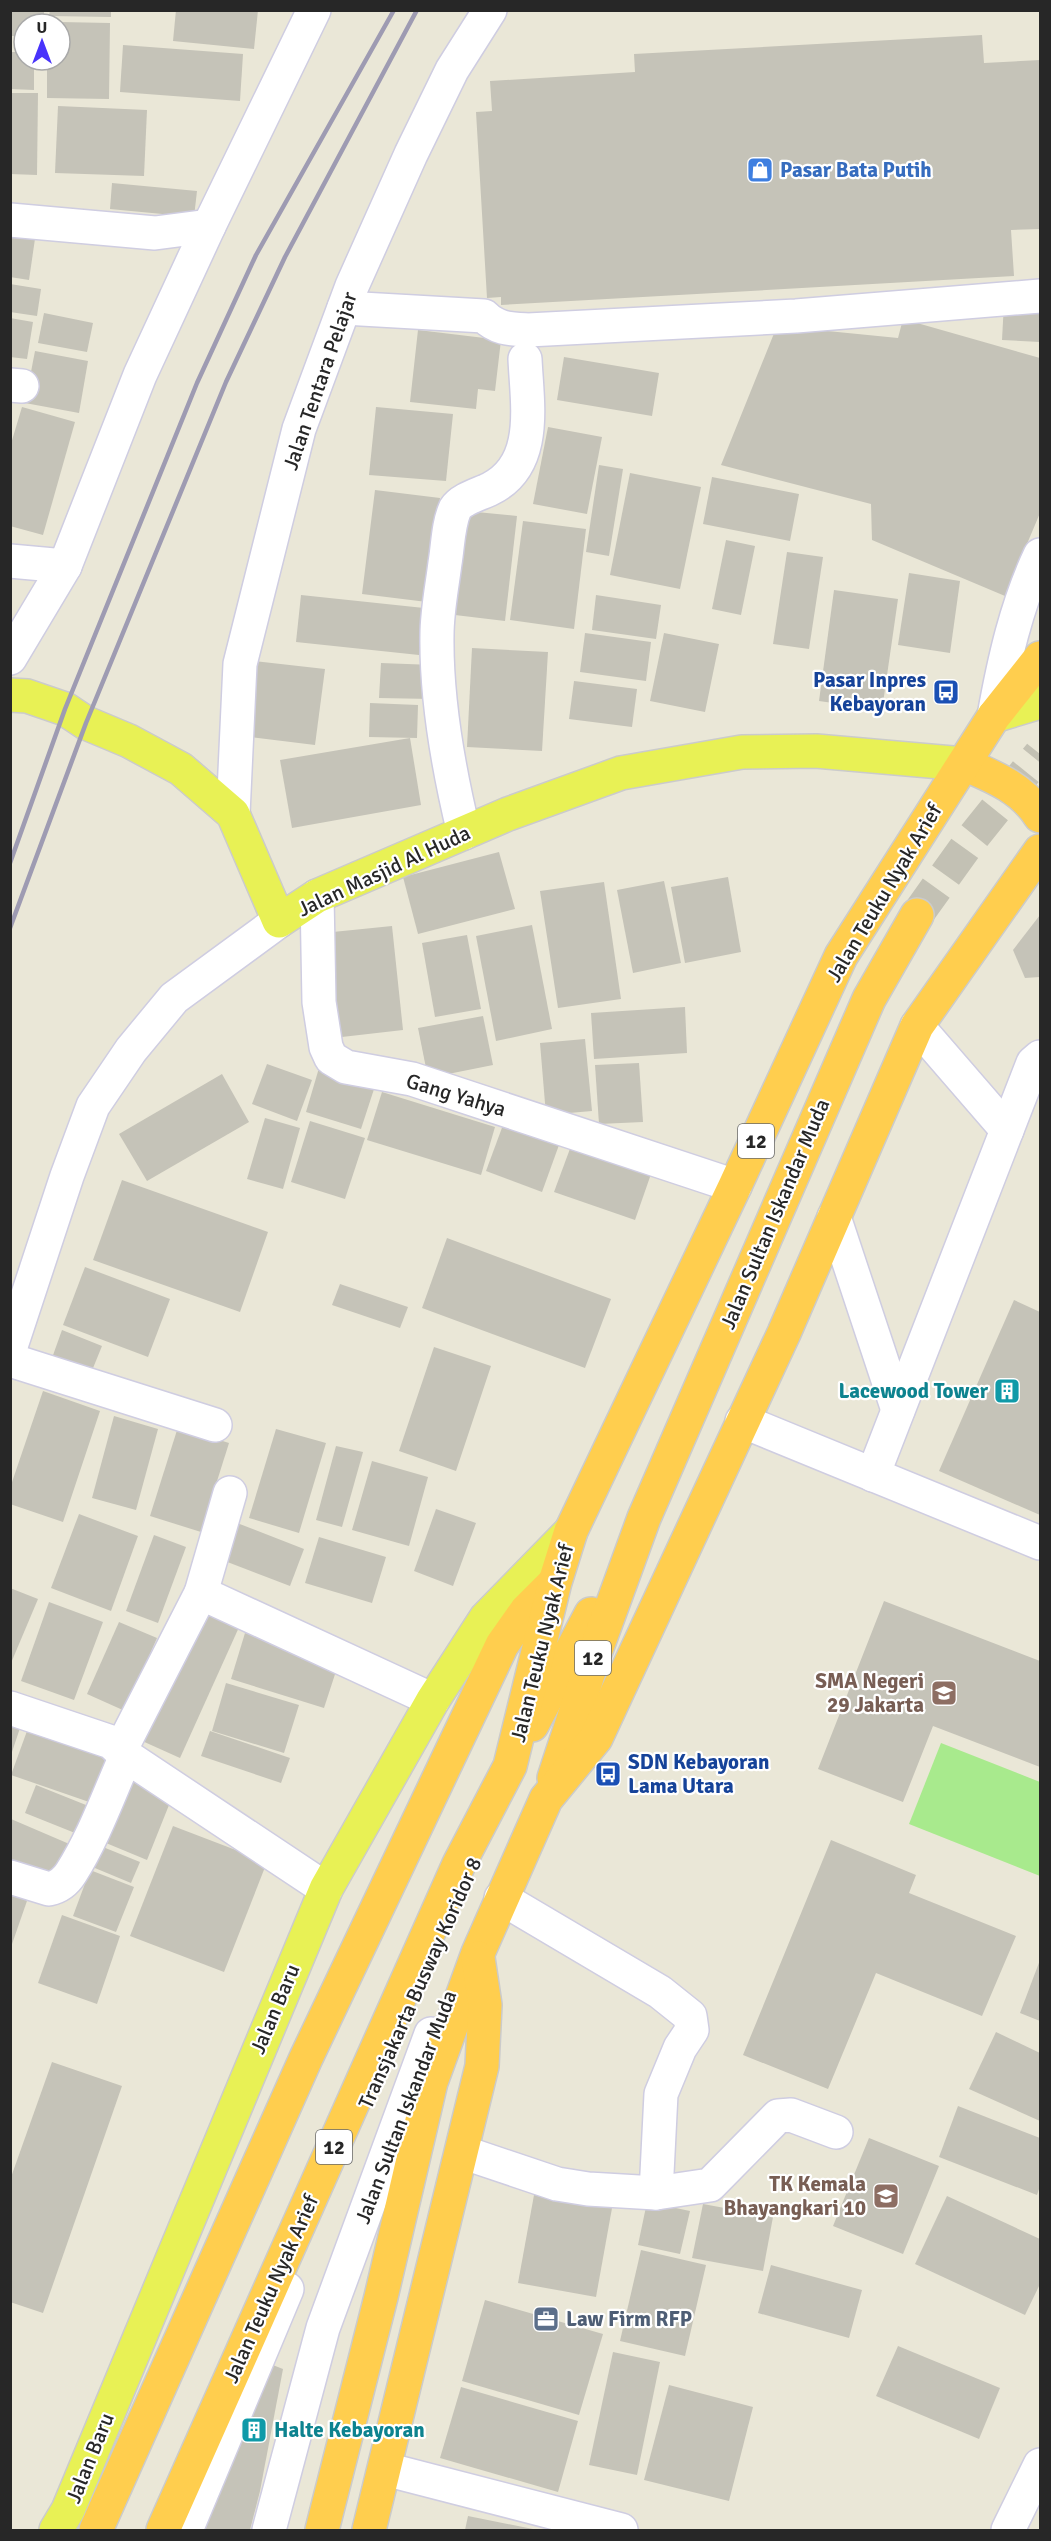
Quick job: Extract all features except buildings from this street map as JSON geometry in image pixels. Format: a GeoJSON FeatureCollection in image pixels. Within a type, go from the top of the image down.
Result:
{"type":"FeatureCollection","features":[{"type":"Feature","properties":{"kind":"highway","name":"Jalan Teuku Nyak Arief"},"geometry":{"type":"LineString","coordinates":[[163,2530],[459,1864],[510,1766],[555,1581],[571,1531],[735,1186],[841,956],[983,732],[1041,658]]}},
{"type":"Feature","properties":{"kind":"highway"},"geometry":{"type":"LineString","coordinates":[[983,732],[1016,789],[1032,803],[1041,816]]}},
{"type":"Feature","properties":{"kind":"highway","name":"12"},"geometry":{"type":"LineString","coordinates":[[478,1953],[546,1799],[596,1738],[834,1217],[917,1026],[1041,852]]}},
{"type":"Feature","properties":{"kind":"highway","name":"Jalan Sultan Iskandar Muda"},"geometry":{"type":"LineString","coordinates":[[546,1799],[596,1650],[644,1518],[869,999],[917,915]]}},
{"type":"Feature","properties":{"kind":"highway","name":"Jalan Sultan Iskandar Muda"},"geometry":{"type":"LineString","coordinates":[[510,1766],[644,1518]]}},
{"type":"Feature","properties":{"kind":"highway"},"geometry":{"type":"LineString","coordinates":[[96,2530],[306,2058],[502,1645],[526,1611],[555,1581]]}},
{"type":"Feature","properties":{"kind":"highway"},"geometry":{"type":"LineString","coordinates":[[369,2530],[482,2066],[485,2005],[478,1953]]}},
{"type":"Feature","properties":{"kind":"highway","name":"Jalan Sultan Iskandar Muda"},"geometry":{"type":"LineString","coordinates":[[322,2530],[381,2297],[430,2082],[478,1953]]}},
{"type":"Feature","properties":{"kind":"main road"},"geometry":{"type":"LineString","coordinates":[[10,695],[27,696],[65,709],[86,723],[129,741],[181,769],[233,814],[279,921]]}},
{"type":"Feature","properties":{"kind":"main road","name":"Jalan Masjid Al Huda"},"geometry":{"type":"LineString","coordinates":[[279,921],[317,896],[464,833],[621,773],[742,752],[816,751],[983,732],[1041,702]]}},
{"type":"Feature","properties":{"kind":"main road","name":"Jalan Baru"},"geometry":{"type":"LineString","coordinates":[[57,2530],[68,2510],[326,1889],[433,1700],[486,1618],[571,1531]]}},
{"type":"Feature","properties":{"kind":"street"},"geometry":{"type":"LineString","coordinates":[[10,658],[65,566],[140,375],[209,226],[314,10]]}},
{"type":"Feature","properties":{"kind":"street","name":"Jalan Tentara Pelajar"},"geometry":{"type":"LineString","coordinates":[[233,814],[240,664],[299,429],[344,308],[406,164],[452,70],[490,10]]}},
{"type":"Feature","properties":{"kind":"street"},"geometry":{"type":"LineString","coordinates":[[10,220],[155,233],[209,226]]}},
{"type":"Feature","properties":{"kind":"street"},"geometry":{"type":"LineString","coordinates":[[344,308],[484,316],[493,325],[505,329],[528,330],[796,316],[1041,296]]}},
{"type":"Feature","properties":{"kind":"street"},"geometry":{"type":"LineString","coordinates":[[464,833],[450,776],[446,744],[437,638],[439,609],[451,523],[456,507],[463,501],[503,483],[512,473],[526,447],[528,420],[525,359]]}},
{"type":"Feature","properties":{"kind":"street"},"geometry":{"type":"LineString","coordinates":[[983,732],[1018,611],[1041,555]]}},
{"type":"Feature","properties":{"kind":"street"},"geometry":{"type":"LineString","coordinates":[[10,561],[65,566]]}},
{"type":"Feature","properties":{"kind":"street"},"geometry":{"type":"LineString","coordinates":[[983,732],[1041,608]]}},
{"type":"Feature","properties":{"kind":"street","name":"Gang Yahya"},"geometry":{"type":"LineString","coordinates":[[317,896],[319,1002],[326,1047],[331,1058],[346,1067],[412,1079],[735,1186]]}},
{"type":"Feature","properties":{"kind":"street","name":"Jalan Masjid Al Huda"},"geometry":{"type":"LineString","coordinates":[[10,1349],[67,1176],[93,1106],[131,1050],[174,998],[279,921]]}},
{"type":"Feature","properties":{"kind":"street"},"geometry":{"type":"LineString","coordinates":[[917,1026],[1007,1130]]}},
{"type":"Feature","properties":{"kind":"street"},"geometry":{"type":"LineString","coordinates":[[873,1475],[1033,1063],[1041,1057]]}},
{"type":"Feature","properties":{"kind":"street"},"geometry":{"type":"LineString","coordinates":[[834,1217],[898,1410]]}},
{"type":"Feature","properties":{"kind":"street"},"geometry":{"type":"LineString","coordinates":[[10,1360],[215,1425]]}},
{"type":"Feature","properties":{"kind":"street"},"geometry":{"type":"LineString","coordinates":[[742,1421],[1041,1543]]}},
{"type":"Feature","properties":{"kind":"street"},"geometry":{"type":"LineString","coordinates":[[10,1876],[49,1889],[64,1881],[71,1873],[90,1835],[123,1754],[201,1593],[230,1493]]}},
{"type":"Feature","properties":{"kind":"street"},"geometry":{"type":"LineString","coordinates":[[201,1593],[433,1700]]}},
{"type":"Feature","properties":{"kind":"street"},"geometry":{"type":"LineString","coordinates":[[10,1708],[111,1742],[123,1754],[326,1889]]}},
{"type":"Feature","properties":{"kind":"street","name":"Transjakarta Busway Koridor 8"},"geometry":{"type":"LineString","coordinates":[[186,2530],[419,1982],[483,1841],[510,1766]]}},
{"type":"Feature","properties":{"kind":"street"},"geometry":{"type":"LineString","coordinates":[[501,1899],[660,1992],[690,2016],[692,2030],[680,2048],[661,2094],[656,2193]]}},
{"type":"Feature","properties":{"kind":"street","name":"Jalan Sultan Iskandar Muda"},"geometry":{"type":"LineString","coordinates":[[269,2530],[323,2328],[433,2028],[453,1980],[478,1953]]}},
{"type":"Feature","properties":{"kind":"street"},"geometry":{"type":"LineString","coordinates":[[462,2152],[557,2184],[588,2189],[656,2193],[710,2185],[778,2116],[791,2115],[836,2132]]}},
{"type":"Feature","properties":{"kind":"street"},"geometry":{"type":"LineString","coordinates":[[1018,2527],[1041,2465]]}},
{"type":"Feature","properties":{"kind":"street"},"geometry":{"type":"LineString","coordinates":[[385,2469],[621,2530]]}},
{"type":"Feature","properties":{"kind":"green space"},"geometry":{"type":"Polygon","coordinates":[[[941,1743],[1040,1782],[1040,1876],[909,1824],[941,1743]]]}},
{"type":"Feature","properties":{"kind":"tunnel"},"geometry":{"type":"LineString","coordinates":[[917,915],[970,841],[1040,754]]}},
{"type":"Feature","properties":{"kind":"railway"},"geometry":{"type":"LineString","coordinates":[[10,863],[65,709],[197,383],[256,255],[394,10]]}},
{"type":"Feature","properties":{"kind":"railway"},"geometry":{"type":"LineString","coordinates":[[10,928],[86,723],[226,382],[285,257],[417,10]]}},
{"type":"Feature","properties":{"kind":"place","name":"Pasar Bata Putih"},"geometry":{"type":"Point","coordinates":[760,170]}},
{"type":"Feature","properties":{"kind":"place","name":"Pasar Inpres Kebayoran"},"geometry":{"type":"Point","coordinates":[946,692]}},
{"type":"Feature","properties":{"kind":"place","name":"Lacewood Tower"},"geometry":{"type":"Point","coordinates":[1007,1391]}},
{"type":"Feature","properties":{"kind":"place","name":"SMA Negeri 29 Jakarta"},"geometry":{"type":"Point","coordinates":[944,1693]}},
{"type":"Feature","properties":{"kind":"place","name":"SDN Kebayoran Lama Utara"},"geometry":{"type":"Point","coordinates":[608,1774]}},
{"type":"Feature","properties":{"kind":"place","name":"TK Kemala Bhayangkari 10"},"geometry":{"type":"Point","coordinates":[886,2196]}},
{"type":"Feature","properties":{"kind":"place","name":"Law Firm RFP"},"geometry":{"type":"Point","coordinates":[546,2319]}},
{"type":"Feature","properties":{"kind":"place","name":"Halte Kebayoran"},"geometry":{"type":"Point","coordinates":[254,2430]}}]}
